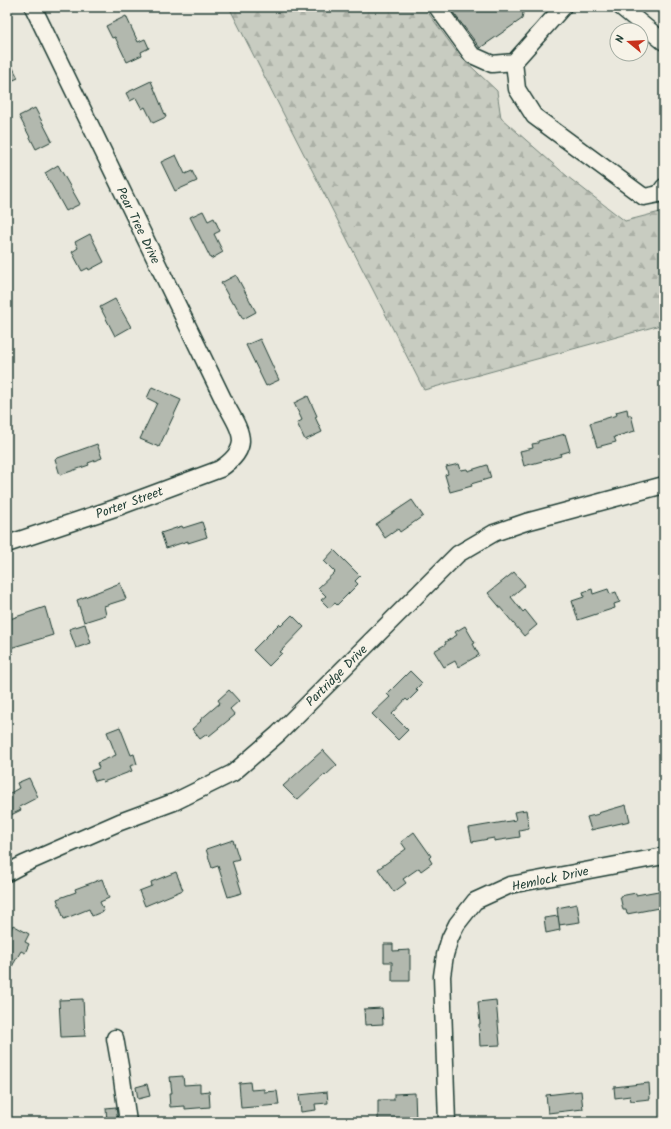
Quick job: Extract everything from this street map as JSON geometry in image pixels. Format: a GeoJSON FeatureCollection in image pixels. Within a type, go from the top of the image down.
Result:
{"type":"FeatureCollection","features":[{"type":"Feature","properties":{"kind":"street","name":"Pear Tree Drive"},"geometry":{"type":"LineString","coordinates":[[33,7],[237,425],[241,445]]}},
{"type":"Feature","properties":{"kind":"street"},"geometry":{"type":"LineString","coordinates":[[437,7],[472,55],[492,64],[514,62],[563,7]]}},
{"type":"Feature","properties":{"kind":"street"},"geometry":{"type":"LineString","coordinates":[[621,7],[664,42]]}},
{"type":"Feature","properties":{"kind":"street"},"geometry":{"type":"LineString","coordinates":[[514,62],[517,89],[534,116],[644,197],[658,194],[664,186]]}},
{"type":"Feature","properties":{"kind":"street","name":"Porter Street"},"geometry":{"type":"LineString","coordinates":[[7,544],[118,507],[220,469],[231,461],[239,451],[241,445]]}},
{"type":"Feature","properties":{"kind":"street","name":"Partridge Drive"},"geometry":{"type":"LineString","coordinates":[[7,873],[24,864],[120,822],[174,802],[233,773],[278,734],[458,554],[494,533],[526,522],[664,485]]}},
{"type":"Feature","properties":{"kind":"street","name":"Hemlock Drive"},"geometry":{"type":"LineString","coordinates":[[447,1122],[442,976],[445,955],[450,938],[465,912],[475,901],[510,885],[664,856]]}},
{"type":"Feature","properties":{"kind":"street"},"geometry":{"type":"LineString","coordinates":[[115,1038],[128,1122]]}},
{"type":"Feature","properties":{"kind":"green space"},"geometry":{"type":"Polygon","coordinates":[[[229,7],[424,7],[459,55],[497,91],[501,118],[568,177],[625,221],[664,211],[664,324],[424,390],[229,7]]]}},
{"type":"Feature","properties":{"kind":"building"},"geometry":{"type":"Polygon","coordinates":[[[449,7],[524,7],[522,19],[480,48],[449,7]]]}},
{"type":"Feature","properties":{"kind":"building"},"geometry":{"type":"Polygon","coordinates":[[[126,16],[138,42],[145,39],[149,48],[141,52],[142,55],[127,62],[115,37],[112,38],[106,26],[126,16]]]}},
{"type":"Feature","properties":{"kind":"building"},"geometry":{"type":"Polygon","coordinates":[[[7,56],[18,78],[7,83],[7,56]]]}},
{"type":"Feature","properties":{"kind":"building"},"geometry":{"type":"Polygon","coordinates":[[[151,81],[166,117],[153,123],[145,107],[142,109],[136,98],[130,101],[126,93],[151,81]]]}},
{"type":"Feature","properties":{"kind":"building"},"geometry":{"type":"Polygon","coordinates":[[[35,108],[52,141],[36,149],[19,116],[35,108]]]}},
{"type":"Feature","properties":{"kind":"building"},"geometry":{"type":"Polygon","coordinates":[[[176,155],[185,174],[192,171],[197,181],[175,191],[161,162],[176,155]]]}},
{"type":"Feature","properties":{"kind":"building"},"geometry":{"type":"Polygon","coordinates":[[[58,165],[80,204],[66,211],[45,173],[58,165]]]}},
{"type":"Feature","properties":{"kind":"building"},"geometry":{"type":"Polygon","coordinates":[[[203,211],[208,221],[214,218],[220,231],[214,234],[223,252],[211,259],[190,217],[203,211]]]}},
{"type":"Feature","properties":{"kind":"building"},"geometry":{"type":"Polygon","coordinates":[[[90,234],[104,262],[89,270],[88,268],[82,271],[72,252],[78,248],[75,242],[90,234]]]}},
{"type":"Feature","properties":{"kind":"building"},"geometry":{"type":"Polygon","coordinates":[[[236,275],[256,312],[243,319],[221,283],[236,275]]]}},
{"type":"Feature","properties":{"kind":"building"},"geometry":{"type":"Polygon","coordinates":[[[115,299],[131,327],[115,336],[100,307],[115,299]]]}},
{"type":"Feature","properties":{"kind":"building"},"geometry":{"type":"Polygon","coordinates":[[[260,339],[279,380],[266,386],[246,345],[260,339]]]}},
{"type":"Feature","properties":{"kind":"building"},"geometry":{"type":"Polygon","coordinates":[[[152,387],[181,400],[159,447],[140,439],[157,403],[147,398],[152,387]]]}},
{"type":"Feature","properties":{"kind":"building"},"geometry":{"type":"Polygon","coordinates":[[[308,396],[322,432],[305,440],[297,423],[302,420],[294,403],[308,396]]]}},
{"type":"Feature","properties":{"kind":"building"},"geometry":{"type":"Polygon","coordinates":[[[627,409],[628,415],[631,415],[635,431],[614,437],[616,442],[597,447],[590,423],[617,415],[616,412],[627,409]]]}},
{"type":"Feature","properties":{"kind":"building"},"geometry":{"type":"Polygon","coordinates":[[[565,434],[570,451],[560,454],[561,456],[524,466],[520,451],[533,448],[532,444],[538,443],[538,441],[565,434]]]}},
{"type":"Feature","properties":{"kind":"building"},"geometry":{"type":"Polygon","coordinates":[[[97,444],[102,458],[88,463],[89,465],[60,475],[55,459],[97,444]]]}},
{"type":"Feature","properties":{"kind":"building"},"geometry":{"type":"Polygon","coordinates":[[[459,464],[461,470],[467,469],[468,471],[487,465],[491,478],[471,484],[472,486],[450,492],[445,475],[448,474],[446,467],[459,464]]]}},
{"type":"Feature","properties":{"kind":"building"},"geometry":{"type":"Polygon","coordinates":[[[412,500],[423,516],[400,532],[398,529],[385,538],[376,524],[412,500]]]}},
{"type":"Feature","properties":{"kind":"building"},"geometry":{"type":"Polygon","coordinates":[[[202,522],[207,537],[166,548],[161,533],[182,526],[183,528],[202,522]]]}},
{"type":"Feature","properties":{"kind":"building"},"geometry":{"type":"Polygon","coordinates":[[[334,550],[360,576],[355,581],[358,584],[337,605],[335,603],[329,608],[321,600],[326,596],[318,588],[335,572],[324,561],[334,550]]]}},
{"type":"Feature","properties":{"kind":"building"},"geometry":{"type":"Polygon","coordinates":[[[514,572],[525,585],[511,597],[523,612],[525,610],[537,625],[524,636],[488,593],[514,572]]]}},
{"type":"Feature","properties":{"kind":"building"},"geometry":{"type":"Polygon","coordinates":[[[120,583],[126,599],[104,606],[106,615],[84,622],[77,600],[120,583]]]}},
{"type":"Feature","properties":{"kind":"building"},"geometry":{"type":"Polygon","coordinates":[[[592,589],[593,594],[608,589],[610,594],[616,592],[620,602],[614,604],[615,608],[578,620],[572,601],[584,597],[583,592],[592,589]]]}},
{"type":"Feature","properties":{"kind":"building"},"geometry":{"type":"Polygon","coordinates":[[[45,607],[53,635],[7,649],[7,620],[45,607]]]}},
{"type":"Feature","properties":{"kind":"building"},"geometry":{"type":"Polygon","coordinates":[[[292,615],[304,627],[269,666],[253,650],[279,624],[281,626],[292,615]]]}},
{"type":"Feature","properties":{"kind":"building"},"geometry":{"type":"Polygon","coordinates":[[[85,624],[91,643],[76,648],[69,629],[85,624]]]}},
{"type":"Feature","properties":{"kind":"building"},"geometry":{"type":"Polygon","coordinates":[[[465,626],[475,643],[473,644],[479,655],[458,667],[455,661],[444,667],[434,651],[446,644],[445,642],[457,635],[455,632],[465,626]]]}},
{"type":"Feature","properties":{"kind":"building"},"geometry":{"type":"Polygon","coordinates":[[[410,671],[422,683],[416,689],[418,691],[408,701],[406,699],[392,714],[408,730],[398,740],[372,714],[390,697],[387,694],[410,671]]]}},
{"type":"Feature","properties":{"kind":"building"},"geometry":{"type":"Polygon","coordinates":[[[229,690],[239,701],[230,709],[235,715],[209,736],[207,734],[200,739],[192,729],[220,703],[218,700],[229,690]]]}},
{"type":"Feature","properties":{"kind":"building"},"geometry":{"type":"Polygon","coordinates":[[[120,727],[131,755],[134,754],[137,764],[130,766],[132,771],[103,782],[102,779],[95,781],[91,771],[99,768],[97,763],[116,755],[107,732],[120,727]]]}},
{"type":"Feature","properties":{"kind":"building"},"geometry":{"type":"Polygon","coordinates":[[[323,750],[337,765],[297,800],[283,786],[323,750]]]}},
{"type":"Feature","properties":{"kind":"building"},"geometry":{"type":"Polygon","coordinates":[[[29,778],[38,797],[19,807],[21,810],[7,817],[7,795],[19,788],[17,783],[29,778]]]}},
{"type":"Feature","properties":{"kind":"building"},"geometry":{"type":"Polygon","coordinates":[[[626,805],[630,821],[591,830],[587,817],[626,805]]]}},
{"type":"Feature","properties":{"kind":"building"},"geometry":{"type":"Polygon","coordinates":[[[526,810],[529,828],[519,830],[520,837],[494,841],[494,838],[472,842],[469,828],[516,820],[514,812],[526,810]]]}},
{"type":"Feature","properties":{"kind":"building"},"geometry":{"type":"Polygon","coordinates":[[[414,832],[431,856],[429,858],[432,863],[421,871],[419,868],[403,879],[406,883],[394,892],[378,869],[406,849],[401,842],[414,832]]]}},
{"type":"Feature","properties":{"kind":"building"},"geometry":{"type":"Polygon","coordinates":[[[233,840],[239,859],[232,861],[242,893],[228,897],[218,866],[212,868],[206,849],[233,840]]]}},
{"type":"Feature","properties":{"kind":"building"},"geometry":{"type":"Polygon","coordinates":[[[176,872],[183,890],[145,906],[139,891],[152,886],[151,882],[176,872]]]}},
{"type":"Feature","properties":{"kind":"building"},"geometry":{"type":"Polygon","coordinates":[[[102,879],[109,898],[100,902],[104,911],[92,916],[89,909],[64,919],[57,899],[76,892],[75,889],[102,879]]]}},
{"type":"Feature","properties":{"kind":"building"},"geometry":{"type":"Polygon","coordinates":[[[664,890],[664,907],[627,914],[626,910],[623,910],[620,896],[664,890]]]}},
{"type":"Feature","properties":{"kind":"building"},"geometry":{"type":"Polygon","coordinates":[[[577,904],[580,922],[559,925],[557,908],[577,904]]]}},
{"type":"Feature","properties":{"kind":"building"},"geometry":{"type":"Polygon","coordinates":[[[558,916],[560,930],[546,933],[544,918],[558,916]]]}},
{"type":"Feature","properties":{"kind":"building"},"geometry":{"type":"Polygon","coordinates":[[[13,925],[29,934],[25,942],[29,944],[25,953],[21,951],[7,975],[7,936],[13,925]]]}},
{"type":"Feature","properties":{"kind":"building"},"geometry":{"type":"Polygon","coordinates":[[[384,944],[393,944],[393,951],[410,950],[410,981],[392,981],[392,962],[384,962],[384,944]]]}},
{"type":"Feature","properties":{"kind":"building"},"geometry":{"type":"Polygon","coordinates":[[[83,999],[85,1036],[61,1037],[59,1000],[83,999]]]}},
{"type":"Feature","properties":{"kind":"building"},"geometry":{"type":"Polygon","coordinates":[[[496,1000],[500,1045],[480,1046],[478,1002],[496,1000]]]}},
{"type":"Feature","properties":{"kind":"building"},"geometry":{"type":"Polygon","coordinates":[[[382,1008],[383,1024],[365,1025],[364,1009],[382,1008]]]}},
{"type":"Feature","properties":{"kind":"building"},"geometry":{"type":"Polygon","coordinates":[[[183,1076],[184,1085],[200,1084],[200,1092],[209,1091],[210,1107],[185,1109],[185,1106],[170,1107],[169,1093],[172,1093],[170,1077],[183,1076]]]}},
{"type":"Feature","properties":{"kind":"building"},"geometry":{"type":"Polygon","coordinates":[[[250,1082],[251,1090],[264,1089],[264,1092],[277,1091],[279,1105],[241,1108],[239,1083],[250,1082]]]}},
{"type":"Feature","properties":{"kind":"building"},"geometry":{"type":"Polygon","coordinates":[[[649,1083],[650,1099],[631,1101],[630,1096],[615,1098],[614,1087],[649,1083]]]}},
{"type":"Feature","properties":{"kind":"building"},"geometry":{"type":"Polygon","coordinates":[[[147,1084],[150,1096],[138,1099],[136,1087],[147,1084]]]}},
{"type":"Feature","properties":{"kind":"building"},"geometry":{"type":"Polygon","coordinates":[[[581,1091],[583,1109],[548,1113],[546,1095],[581,1091]]]}},
{"type":"Feature","properties":{"kind":"building"},"geometry":{"type":"Polygon","coordinates":[[[327,1092],[328,1103],[315,1104],[316,1110],[301,1112],[299,1095],[327,1092]]]}},
{"type":"Feature","properties":{"kind":"building"},"geometry":{"type":"Polygon","coordinates":[[[415,1093],[416,1122],[378,1122],[378,1100],[394,1100],[394,1094],[415,1093]]]}},
{"type":"Feature","properties":{"kind":"building"},"geometry":{"type":"Polygon","coordinates":[[[116,1107],[118,1122],[107,1122],[106,1108],[116,1107]]]}}]}
